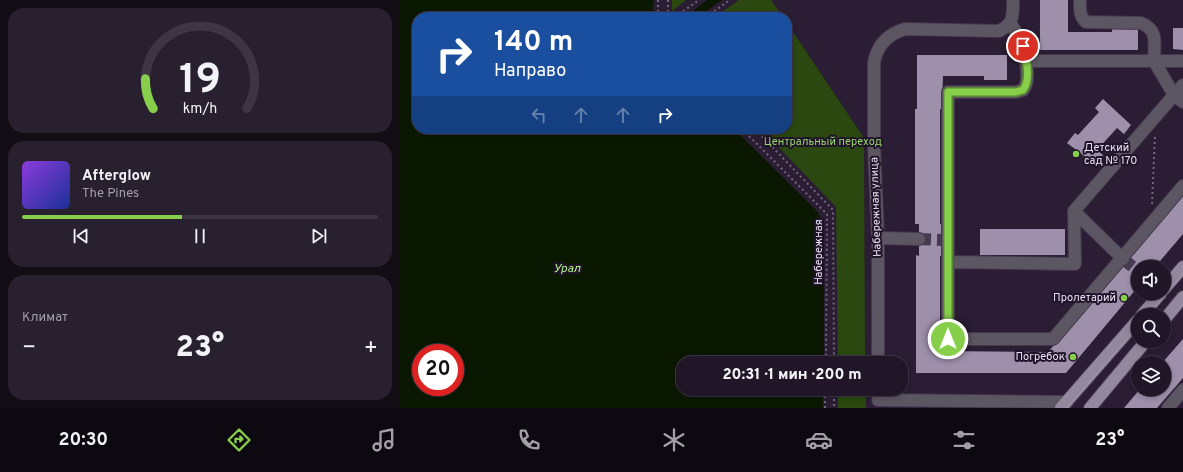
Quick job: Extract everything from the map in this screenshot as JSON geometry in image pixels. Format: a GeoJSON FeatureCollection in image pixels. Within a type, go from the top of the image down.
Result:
{"type":"FeatureCollection","features":[{"type":"Feature","properties":{"kind":"main road"},"geometry":{"type":"LineString","coordinates":[[1171,281],[1183,267]]}},
{"type":"Feature","properties":{"kind":"main road"},"geometry":{"type":"LineString","coordinates":[[1171,312],[1183,297]]}},
{"type":"Feature","properties":{"kind":"main road"},"geometry":{"type":"LineString","coordinates":[[1148,308],[1155,300]]}},
{"type":"Feature","properties":{"kind":"main road"},"geometry":{"type":"LineString","coordinates":[[1064,405],[1131,328]]}},
{"type":"Feature","properties":{"kind":"main road"},"geometry":{"type":"LineString","coordinates":[[1090,408],[1140,348]]}},
{"type":"Feature","properties":{"kind":"street"},"geometry":{"type":"LineString","coordinates":[[1013,0],[1013,12],[1010,23],[1020,39],[1026,61],[1026,87],[1020,91],[948,92],[946,240],[948,262],[948,339],[1053,339],[1183,186]]}},
{"type":"Feature","properties":{"kind":"street"},"geometry":{"type":"LineString","coordinates":[[1080,0],[1080,12],[1082,18],[1086,22],[1141,23],[1149,26],[1154,36],[1154,61],[1178,98]]}},
{"type":"Feature","properties":{"kind":"street","name":"Набережная улица"},"geometry":{"type":"LineString","coordinates":[[878,356],[878,238],[874,145],[874,63],[878,48],[886,38],[905,29],[991,32],[1006,28],[1010,23]]}},
{"type":"Feature","properties":{"kind":"street"},"geometry":{"type":"LineString","coordinates":[[1026,61],[1183,61]]}},
{"type":"Feature","properties":{"kind":"street"},"geometry":{"type":"LineString","coordinates":[[948,262],[1075,264],[1074,211],[1156,114],[1178,98],[1183,85]]}},
{"type":"Feature","properties":{"kind":"street"},"geometry":{"type":"LineString","coordinates":[[1074,211],[1122,258]]}},
{"type":"Feature","properties":{"kind":"street"},"geometry":{"type":"LineString","coordinates":[[878,238],[919,239]]}},
{"type":"Feature","properties":{"kind":"street"},"geometry":{"type":"LineString","coordinates":[[1168,408],[1183,390]]}},
{"type":"Feature","properties":{"kind":"street"},"geometry":{"type":"LineString","coordinates":[[878,399],[1064,405]]}},
{"type":"Feature","properties":{"kind":"path"},"geometry":{"type":"LineString","coordinates":[[658,0],[658,12]]}},
{"type":"Feature","properties":{"kind":"path"},"geometry":{"type":"LineString","coordinates":[[668,0],[668,12]]}},
{"type":"Feature","properties":{"kind":"path"},"geometry":{"type":"LineString","coordinates":[[682,12],[699,0]]}},
{"type":"Feature","properties":{"kind":"path"},"geometry":{"type":"LineString","coordinates":[[713,12],[730,0]]}},
{"type":"Feature","properties":{"kind":"path"},"geometry":{"type":"LineString","coordinates":[[1152,223],[1156,114]]}},
{"type":"Feature","properties":{"kind":"path","name":"Набережная"},"geometry":{"type":"LineString","coordinates":[[747,134],[827,214],[826,356]]}},
{"type":"Feature","properties":{"kind":"path","name":"Набережная"},"geometry":{"type":"LineString","coordinates":[[760,134],[833,210],[834,356]]}},
{"type":"Feature","properties":{"kind":"path"},"geometry":{"type":"LineString","coordinates":[[825,396],[825,408]]}},
{"type":"Feature","properties":{"kind":"path"},"geometry":{"type":"LineString","coordinates":[[834,396],[834,408]]}},
{"type":"Feature","properties":{"kind":"green space"},"geometry":{"type":"Polygon","coordinates":[[[672,0],[686,0],[672,11],[672,0]]]}},
{"type":"Feature","properties":{"kind":"green space"},"geometry":{"type":"Polygon","coordinates":[[[739,0],[771,0],[779,12],[722,12],[739,0]]]}},
{"type":"Feature","properties":{"kind":"green space","name":"Центральный переход"},"geometry":{"type":"Polygon","coordinates":[[[792,30],[864,138],[865,356],[838,356],[836,207],[766,134],[792,134],[792,30]]]}},
{"type":"Feature","properties":{"kind":"green space"},"geometry":{"type":"Polygon","coordinates":[[[838,396],[866,396],[866,408],[838,408],[838,396]]]}},
{"type":"Feature","properties":{"kind":"water","name":"Урал"},"geometry":{"type":"Polygon","coordinates":[[[400,0],[654,0],[653,12],[412,12],[412,134],[739,134],[818,212],[822,223],[824,237],[824,356],[676,356],[676,396],[823,396],[823,408],[400,408],[400,0]]]}},
{"type":"Feature","properties":{"kind":"water"},"geometry":{"type":"Polygon","coordinates":[[[707,0],[722,0],[705,12],[692,12],[707,0]]]}},
{"type":"Feature","properties":{"kind":"building"},"geometry":{"type":"Polygon","coordinates":[[[1040,0],[1068,0],[1068,32],[1112,32],[1112,26],[1138,26],[1138,50],[1040,50],[1040,0]]]}},
{"type":"Feature","properties":{"kind":"building"},"geometry":{"type":"Polygon","coordinates":[[[1173,28],[1183,28],[1183,50],[1173,49],[1173,28]]]}},
{"type":"Feature","properties":{"kind":"building"},"geometry":{"type":"Polygon","coordinates":[[[917,55],[1007,55],[1007,80],[984,80],[984,76],[943,76],[942,109],[940,109],[940,224],[943,224],[943,256],[940,256],[940,351],[1048,352],[1183,195],[1183,234],[1161,260],[1131,260],[1131,295],[1066,373],[916,373],[916,255],[919,256],[919,224],[915,224],[915,109],[917,109],[917,55]]]}},
{"type":"Feature","properties":{"kind":"building"},"geometry":{"type":"Polygon","coordinates":[[[1103,99],[1131,125],[1124,134],[1117,128],[1097,150],[1103,155],[1095,164],[1067,143],[1075,133],[1078,135],[1099,112],[1095,108],[1103,99]]]}},
{"type":"Feature","properties":{"kind":"building"},"geometry":{"type":"Polygon","coordinates":[[[980,229],[1065,229],[1065,255],[980,255],[980,229]]]}},
{"type":"Feature","properties":{"kind":"building"},"geometry":{"type":"Polygon","coordinates":[[[1183,339],[1183,378],[1171,392],[1171,356],[1168,356],[1183,339]]]}},
{"type":"Feature","properties":{"kind":"building"},"geometry":{"type":"Polygon","coordinates":[[[1134,396],[1167,396],[1157,408],[1124,408],[1134,396]]]}},
{"type":"Feature","properties":{"kind":"tunnel"},"geometry":{"type":"LineString","coordinates":[[919,239],[943,240]]}},
{"type":"Feature","properties":{"kind":"tunnel"},"geometry":{"type":"LineString","coordinates":[[1123,259],[1131,265]]}},
{"type":"Feature","properties":{"kind":"tram line"},"geometry":{"type":"LineString","coordinates":[[1154,308],[1183,274]]}},
{"type":"Feature","properties":{"kind":"tram line"},"geometry":{"type":"LineString","coordinates":[[1067,408],[1131,334]]}},
{"type":"Feature","properties":{"kind":"place","name":"Детский сад № 170"},"geometry":{"type":"Point","coordinates":[1076,154]}},
{"type":"Feature","properties":{"kind":"place","name":"Пролетарий"},"geometry":{"type":"Point","coordinates":[1124,298]}},
{"type":"Feature","properties":{"kind":"place","name":"Погребок"},"geometry":{"type":"Point","coordinates":[1073,357]}},
{"type":"Feature","properties":{"kind":"route"},"geometry":{"type":"LineString","coordinates":[[948,339],[948,92],[1016,92],[1023,90],[1026,87],[1027,81],[1026,61],[1023,46]]}}]}
